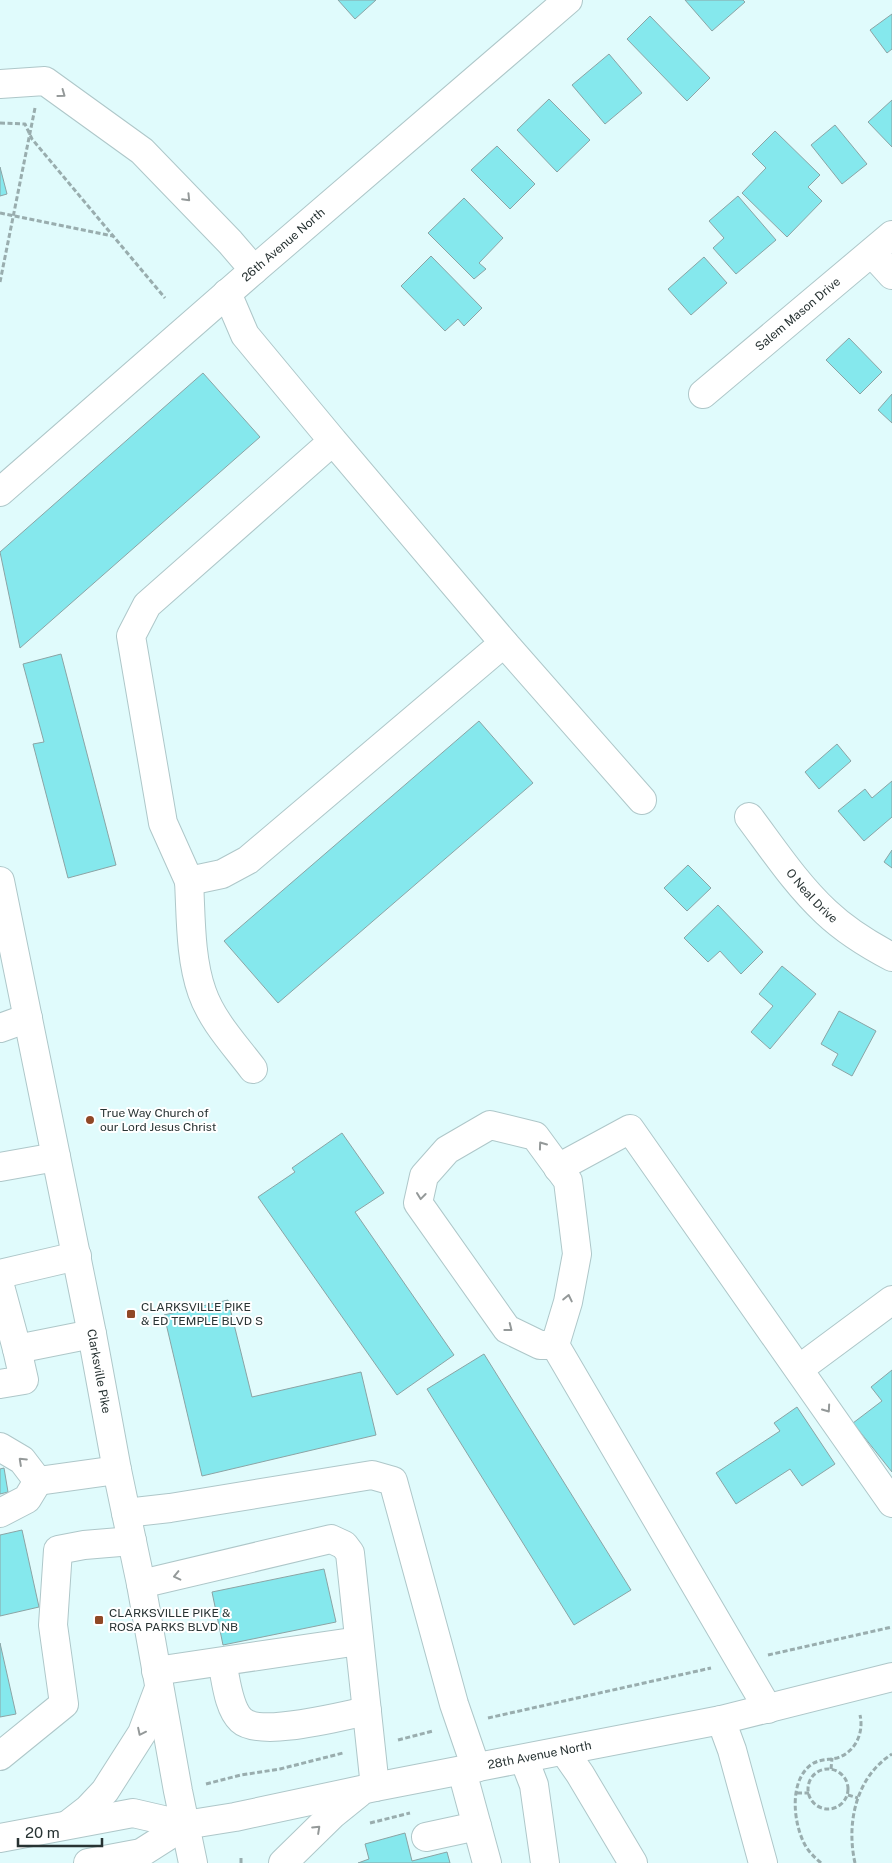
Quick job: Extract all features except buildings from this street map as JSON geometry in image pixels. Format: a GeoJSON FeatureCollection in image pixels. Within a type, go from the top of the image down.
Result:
{"type":"FeatureCollection","features":[{"type":"Feature","properties":{"kind":"main road","name":"26th Avenue North"},"geometry":{"type":"LineString","coordinates":[[0,492],[227,293],[568,0]]}},
{"type":"Feature","properties":{"kind":"main road"},"geometry":{"type":"LineString","coordinates":[[0,84],[45,82],[142,152],[230,242],[254,270]]}},
{"type":"Feature","properties":{"kind":"main road","name":"Salem Mason Drive"},"geometry":{"type":"LineString","coordinates":[[703,394],[892,235]]}},
{"type":"Feature","properties":{"kind":"main road"},"geometry":{"type":"LineString","coordinates":[[872,253],[892,275]]}},
{"type":"Feature","properties":{"kind":"main road"},"geometry":{"type":"LineString","coordinates":[[227,293],[245,335],[504,643],[642,800]]}},
{"type":"Feature","properties":{"kind":"main road"},"geometry":{"type":"LineString","coordinates":[[253,1069],[216,1019],[202,993],[195,966],[188,881],[163,823],[130,636],[148,604],[333,441]]}},
{"type":"Feature","properties":{"kind":"main road"},"geometry":{"type":"LineString","coordinates":[[188,881],[222,874],[248,860],[504,643]]}},
{"type":"Feature","properties":{"kind":"main road","name":"O Neal Drive"},"geometry":{"type":"LineString","coordinates":[[749,817],[787,869],[826,912],[872,946],[892,957]]}},
{"type":"Feature","properties":{"kind":"main road","name":"Clarksville Pike"},"geometry":{"type":"LineString","coordinates":[[0,881],[92,1334],[193,1863]]}},
{"type":"Feature","properties":{"kind":"main road"},"geometry":{"type":"LineString","coordinates":[[0,1028],[28,1018]]}},
{"type":"Feature","properties":{"kind":"main road"},"geometry":{"type":"LineString","coordinates":[[556,1345],[540,1345],[507,1329],[418,1202],[424,1176],[447,1150],[490,1125],[535,1136],[568,1181],[577,1254],[568,1302],[556,1345],[768,1709]]}},
{"type":"Feature","properties":{"kind":"main road"},"geometry":{"type":"LineString","coordinates":[[558,1168],[630,1128],[892,1503]]}},
{"type":"Feature","properties":{"kind":"main road"},"geometry":{"type":"LineString","coordinates":[[0,1167],[56,1156]]}},
{"type":"Feature","properties":{"kind":"main road"},"geometry":{"type":"LineString","coordinates":[[0,1274],[76,1256]]}},
{"type":"Feature","properties":{"kind":"main road"},"geometry":{"type":"LineString","coordinates":[[0,1286],[24,1380],[0,1384]]}},
{"type":"Feature","properties":{"kind":"main road"},"geometry":{"type":"LineString","coordinates":[[799,1369],[892,1300]]}},
{"type":"Feature","properties":{"kind":"main road"},"geometry":{"type":"LineString","coordinates":[[17,1348],[92,1334]]}},
{"type":"Feature","properties":{"kind":"main road"},"geometry":{"type":"LineString","coordinates":[[0,1447],[22,1460],[38,1482]]}},
{"type":"Feature","properties":{"kind":"main road"},"geometry":{"type":"LineString","coordinates":[[38,1482],[117,1470]]}},
{"type":"Feature","properties":{"kind":"main road"},"geometry":{"type":"LineString","coordinates":[[126,1513],[372,1475],[393,1481],[461,1724],[477,1826],[487,1863]]}},
{"type":"Feature","properties":{"kind":"main road"},"geometry":{"type":"LineString","coordinates":[[0,1513],[4,1513],[28,1499],[38,1482]]}},
{"type":"Feature","properties":{"kind":"main road"},"geometry":{"type":"LineString","coordinates":[[141,1584],[331,1539],[344,1545],[350,1553],[370,1746],[369,1789],[333,1814],[282,1863]]}},
{"type":"Feature","properties":{"kind":"main road"},"geometry":{"type":"LineString","coordinates":[[0,1756],[64,1704],[53,1626],[58,1550],[84,1545],[132,1541]]}},
{"type":"Feature","properties":{"kind":"main road"},"geometry":{"type":"LineString","coordinates":[[69,1824],[88,1809],[105,1791],[142,1733],[158,1679],[222,1662],[359,1641]]}},
{"type":"Feature","properties":{"kind":"main road"},"geometry":{"type":"LineString","coordinates":[[222,1662],[230,1702],[242,1721],[258,1727],[276,1728],[366,1711]]}},
{"type":"Feature","properties":{"kind":"main road","name":"28th Avenue North"},"geometry":{"type":"LineString","coordinates":[[185,1825],[234,1817],[721,1720],[892,1678]]}},
{"type":"Feature","properties":{"kind":"main road"},"geometry":{"type":"LineString","coordinates":[[721,1720],[732,1750],[763,1863]]}},
{"type":"Feature","properties":{"kind":"main road"},"geometry":{"type":"LineString","coordinates":[[564,1751],[580,1774],[633,1863]]}},
{"type":"Feature","properties":{"kind":"main road"},"geometry":{"type":"LineString","coordinates":[[524,1759],[534,1784],[543,1863]]}},
{"type":"Feature","properties":{"kind":"main road"},"geometry":{"type":"LineString","coordinates":[[0,1838],[133,1813],[185,1825]]}},
{"type":"Feature","properties":{"kind":"main road"},"geometry":{"type":"LineString","coordinates":[[88,1863],[141,1853],[185,1825]]}},
{"type":"Feature","properties":{"kind":"main road"},"geometry":{"type":"LineString","coordinates":[[426,1837],[477,1826]]}},
{"type":"Feature","properties":{"kind":"path"},"geometry":{"type":"LineString","coordinates":[[0,282],[29,133],[41,82]]}},
{"type":"Feature","properties":{"kind":"path"},"geometry":{"type":"LineString","coordinates":[[0,123],[25,124],[32,139],[165,298]]}},
{"type":"Feature","properties":{"kind":"path"},"geometry":{"type":"LineString","coordinates":[[0,213],[114,236]]}},
{"type":"Feature","properties":{"kind":"path"},"geometry":{"type":"LineString","coordinates":[[178,1792],[228,1778],[280,1768],[461,1724],[892,1627]]}},
{"type":"Feature","properties":{"kind":"path"},"geometry":{"type":"LineString","coordinates":[[821,1863],[811,1854],[799,1831],[796,1820],[799,1781],[811,1765],[820,1760],[845,1754],[858,1739],[862,1725],[859,1713]]}},
{"type":"Feature","properties":{"kind":"path"},"geometry":{"type":"LineString","coordinates":[[855,1863],[851,1828],[858,1798],[870,1773],[892,1754]]}},
{"type":"Feature","properties":{"kind":"path"},"geometry":{"type":"LineString","coordinates":[[831,1769],[832,1758]]}},
{"type":"Feature","properties":{"kind":"path"},"geometry":{"type":"LineString","coordinates":[[831,1769],[837,1771],[845,1779],[848,1795],[840,1806],[825,1809],[813,1802],[809,1793],[810,1782],[814,1775],[822,1770],[831,1769]]}},
{"type":"Feature","properties":{"kind":"path"},"geometry":{"type":"LineString","coordinates":[[797,1793],[809,1793]]}},
{"type":"Feature","properties":{"kind":"path"},"geometry":{"type":"LineString","coordinates":[[848,1795],[858,1798]]}},
{"type":"Feature","properties":{"kind":"place","name":"True Way Church of our Lord Jesus Christ"},"geometry":{"type":"Point","coordinates":[90,1120]}},
{"type":"Feature","properties":{"kind":"place","name":"CLARKSVILLE PIKE & ED TEMPLE BLVD S"},"geometry":{"type":"Point","coordinates":[131,1314]}},
{"type":"Feature","properties":{"kind":"place","name":"CLARKSVILLE PIKE & ROSA PARKS BLVD NB"},"geometry":{"type":"Point","coordinates":[99,1620]}}]}
